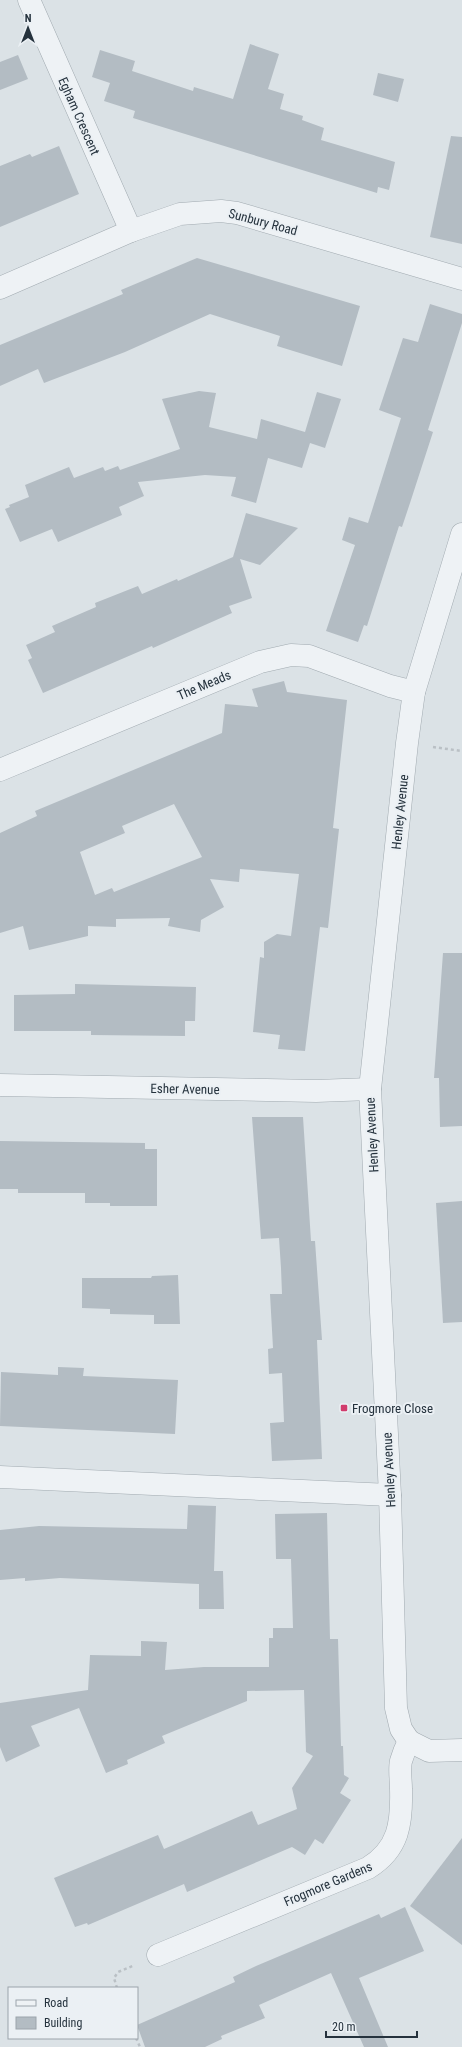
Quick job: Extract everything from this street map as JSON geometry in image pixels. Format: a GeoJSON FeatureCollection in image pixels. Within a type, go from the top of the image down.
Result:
{"type":"FeatureCollection","features":[{"type":"Feature","properties":{"kind":"street","name":"Egham Crescent"},"geometry":{"type":"LineString","coordinates":[[29,0],[131,231]]}},
{"type":"Feature","properties":{"kind":"street","name":"Sunbury Road"},"geometry":{"type":"LineString","coordinates":[[0,288],[131,231],[180,214],[221,211],[237,213],[462,279]]}},
{"type":"Feature","properties":{"kind":"street","name":"Henley Avenue"},"geometry":{"type":"LineString","coordinates":[[409,1741],[402,1729],[396,1708],[390,1495],[370,1089],[407,743],[414,692],[462,534]]}},
{"type":"Feature","properties":{"kind":"street","name":"The Meads"},"geometry":{"type":"LineString","coordinates":[[0,770],[260,662],[291,655],[309,656],[390,686],[414,692]]}},
{"type":"Feature","properties":{"kind":"street","name":"Esher Avenue"},"geometry":{"type":"LineString","coordinates":[[0,1084],[316,1091],[370,1089]]}},
{"type":"Feature","properties":{"kind":"street"},"geometry":{"type":"LineString","coordinates":[[0,1477],[390,1495]]}},
{"type":"Feature","properties":{"kind":"street"},"geometry":{"type":"LineString","coordinates":[[409,1741],[429,1750],[462,1750]]}},
{"type":"Feature","properties":{"kind":"street","name":"Frogmore Gardens"},"geometry":{"type":"LineString","coordinates":[[158,1955],[368,1868],[381,1860],[392,1847],[398,1831],[402,1791],[401,1762],[409,1741]]}},
{"type":"Feature","properties":{"kind":"path"},"geometry":{"type":"LineString","coordinates":[[117,1987],[114,1978],[118,1972],[158,1955]]}},
{"type":"Feature","properties":{"kind":"building"},"geometry":{"type":"Polygon","coordinates":[[[250,44],[279,54],[268,89],[284,94],[280,109],[303,116],[302,120],[324,128],[321,140],[395,162],[389,190],[378,187],[377,193],[133,118],[135,111],[104,101],[110,83],[92,77],[100,50],[135,61],[132,71],[193,91],[194,87],[233,99],[250,44]]]}},
{"type":"Feature","properties":{"kind":"building"},"geometry":{"type":"Polygon","coordinates":[[[18,55],[28,79],[0,90],[0,62],[18,55]]]}},
{"type":"Feature","properties":{"kind":"building"},"geometry":{"type":"Polygon","coordinates":[[[378,73],[404,79],[398,102],[373,95],[378,73]]]}},
{"type":"Feature","properties":{"kind":"building"},"geometry":{"type":"Polygon","coordinates":[[[451,136],[462,137],[462,244],[430,237],[451,136]]]}},
{"type":"Feature","properties":{"kind":"building"},"geometry":{"type":"Polygon","coordinates":[[[59,146],[79,194],[0,227],[0,166],[30,154],[32,157],[59,146]]]}},
{"type":"Feature","properties":{"kind":"building"},"geometry":{"type":"Polygon","coordinates":[[[197,258],[360,306],[342,366],[277,346],[280,336],[210,314],[125,352],[44,383],[38,369],[0,386],[0,345],[123,294],[121,290],[197,258]]]}},
{"type":"Feature","properties":{"kind":"building"},"geometry":{"type":"Polygon","coordinates":[[[430,304],[462,314],[462,323],[428,430],[433,432],[410,503],[402,527],[399,526],[367,626],[364,625],[358,642],[326,631],[355,545],[342,540],[349,517],[368,523],[401,418],[379,410],[403,338],[418,342],[430,304]]]}},
{"type":"Feature","properties":{"kind":"building"},"geometry":{"type":"Polygon","coordinates":[[[199,391],[216,393],[209,427],[257,439],[261,419],[305,432],[317,392],[341,399],[325,448],[310,443],[302,468],[268,458],[256,503],[231,496],[236,477],[205,475],[138,482],[144,496],[119,507],[122,515],[58,542],[52,529],[20,542],[5,509],[10,507],[9,505],[29,497],[25,485],[69,467],[74,478],[103,467],[105,471],[118,466],[120,470],[180,449],[162,399],[199,391]]]}},
{"type":"Feature","properties":{"kind":"building"},"geometry":{"type":"Polygon","coordinates":[[[246,513],[298,528],[260,565],[240,559],[252,598],[229,606],[232,613],[153,648],[152,646],[43,693],[28,660],[32,658],[26,645],[55,632],[52,626],[96,607],[95,603],[138,586],[142,594],[177,579],[178,581],[233,557],[246,513]]]}},
{"type":"Feature","properties":{"kind":"building"},"geometry":{"type":"Polygon","coordinates":[[[284,681],[287,692],[347,700],[333,828],[339,829],[328,928],[320,927],[305,1051],[278,1049],[280,1035],[253,1032],[260,957],[264,958],[264,942],[277,934],[291,936],[299,874],[240,869],[239,882],[210,879],[224,907],[201,920],[200,932],[168,926],[170,918],[116,919],[116,927],[88,926],[88,936],[29,950],[23,926],[0,933],[0,833],[37,816],[35,811],[222,733],[225,704],[258,707],[252,689],[284,681]],[[174,804],[122,826],[125,833],[80,852],[95,895],[112,888],[114,892],[202,857],[174,804]]]}},
{"type":"Feature","properties":{"kind":"building"},"geometry":{"type":"Polygon","coordinates":[[[443,953],[462,953],[462,1126],[440,1127],[439,1078],[434,1078],[443,953]]]}},
{"type":"Feature","properties":{"kind":"building"},"geometry":{"type":"Polygon","coordinates":[[[75,984],[196,987],[195,1021],[185,1021],[185,1036],[91,1035],[91,1031],[14,1031],[14,995],[75,994],[75,984]]]}},
{"type":"Feature","properties":{"kind":"building"},"geometry":{"type":"Polygon","coordinates":[[[252,1117],[303,1117],[311,1241],[315,1241],[322,1340],[317,1340],[322,1459],[272,1461],[270,1423],[284,1422],[282,1373],[269,1374],[268,1349],[273,1348],[270,1294],[282,1294],[281,1268],[279,1238],[261,1239],[252,1117]]]}},
{"type":"Feature","properties":{"kind":"building"},"geometry":{"type":"Polygon","coordinates":[[[0,1141],[145,1143],[145,1149],[157,1149],[157,1206],[110,1206],[110,1203],[85,1203],[85,1193],[18,1193],[18,1189],[0,1189],[0,1141]]]}},
{"type":"Feature","properties":{"kind":"building"},"geometry":{"type":"Polygon","coordinates":[[[462,1201],[462,1322],[443,1323],[436,1203],[462,1201]]]}},
{"type":"Feature","properties":{"kind":"building"},"geometry":{"type":"Polygon","coordinates":[[[178,1275],[180,1324],[154,1324],[154,1315],[110,1314],[110,1309],[82,1308],[82,1278],[151,1278],[152,1276],[178,1275]]]}},
{"type":"Feature","properties":{"kind":"building"},"geometry":{"type":"Polygon","coordinates":[[[58,1367],[84,1368],[83,1376],[178,1380],[175,1434],[0,1426],[1,1372],[58,1375],[58,1367]]]}},
{"type":"Feature","properties":{"kind":"building"},"geometry":{"type":"Polygon","coordinates":[[[188,1505],[216,1506],[214,1571],[223,1571],[224,1609],[199,1609],[199,1584],[60,1578],[25,1581],[25,1578],[0,1580],[0,1530],[39,1526],[187,1529],[188,1505]]]}},
{"type":"Feature","properties":{"kind":"building"},"geometry":{"type":"Polygon","coordinates":[[[327,1513],[330,1639],[338,1639],[341,1746],[343,1746],[344,1775],[349,1778],[340,1793],[351,1800],[323,1844],[315,1839],[305,1855],[292,1847],[187,1892],[184,1884],[88,1925],[87,1923],[75,1927],[54,1878],[158,1835],[164,1849],[252,1811],[258,1825],[297,1809],[292,1788],[313,1756],[306,1752],[304,1690],[247,1691],[247,1701],[162,1736],[165,1743],[127,1760],[128,1764],[106,1773],[79,1708],[31,1726],[40,1746],[6,1762],[0,1747],[0,1703],[88,1690],[90,1655],[141,1656],[141,1641],[167,1642],[165,1670],[204,1667],[269,1667],[269,1638],[273,1638],[273,1628],[293,1628],[291,1559],[276,1559],[275,1514],[327,1513]]]}},
{"type":"Feature","properties":{"kind":"building"},"geometry":{"type":"Polygon","coordinates":[[[462,1838],[462,1945],[410,1906],[462,1838]]]}},
{"type":"Feature","properties":{"kind":"building"},"geometry":{"type":"Polygon","coordinates":[[[405,1907],[424,1951],[359,1978],[388,2047],[364,2047],[331,1973],[259,2005],[265,2018],[221,2036],[222,2039],[205,2047],[145,2047],[138,2025],[235,1982],[233,1977],[256,1966],[379,1914],[381,1918],[405,1907]]]}},
{"type":"Feature","properties":{"kind":"place","name":"Frogmore Close"},"geometry":{"type":"Point","coordinates":[344,1408]}}]}
